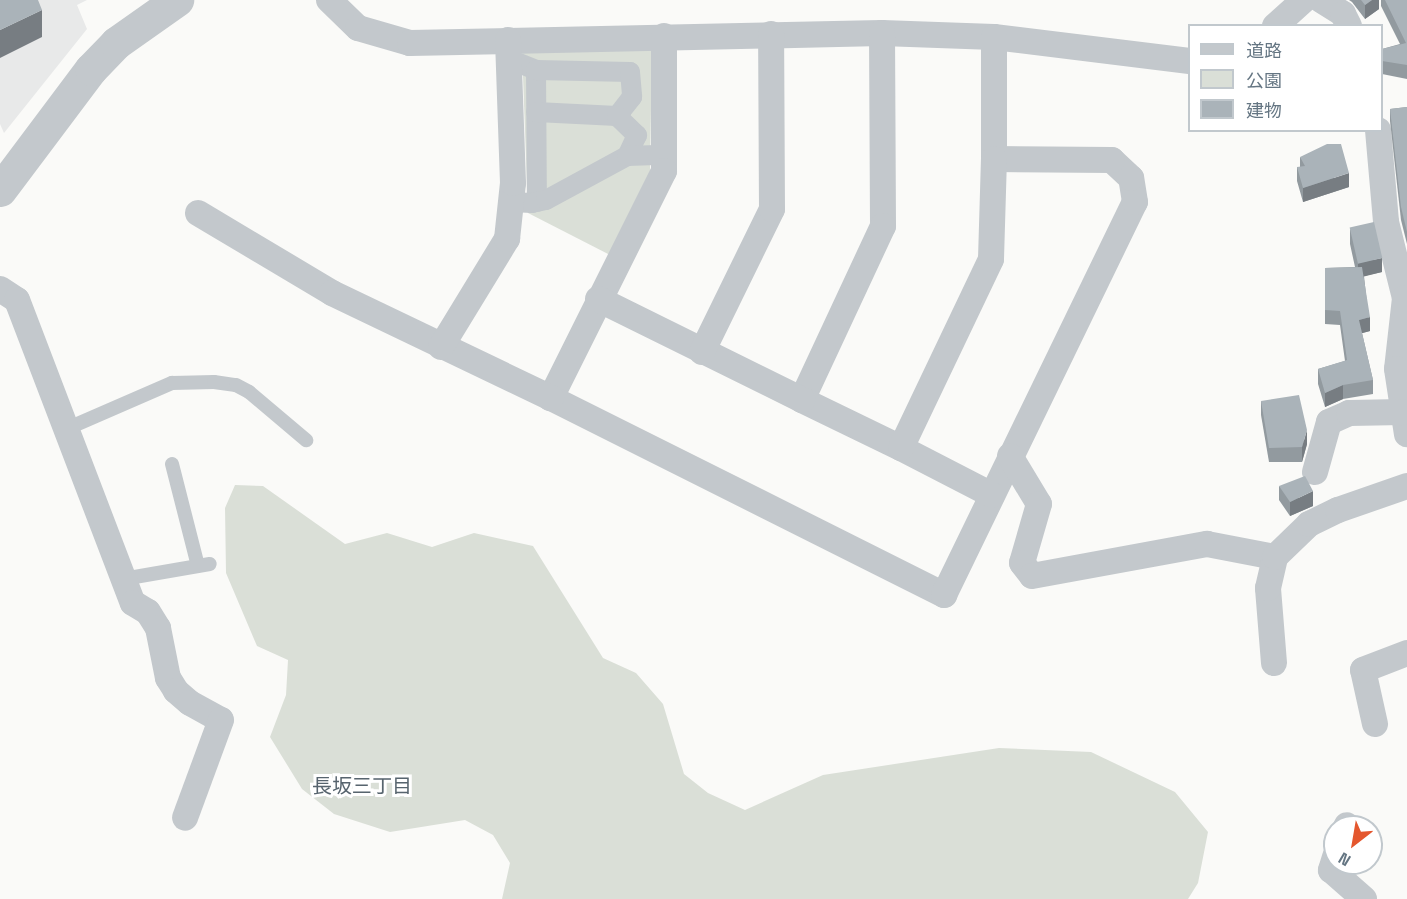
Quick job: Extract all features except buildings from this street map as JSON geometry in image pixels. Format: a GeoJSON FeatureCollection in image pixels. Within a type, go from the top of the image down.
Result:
{"type":"FeatureCollection","features":[{"type":"Feature","properties":{"kind":"street"},"geometry":{"type":"LineString","coordinates":[[0,190],[91,69],[116,43],[177,0]]}},
{"type":"Feature","properties":{"kind":"street"},"geometry":{"type":"LineString","coordinates":[[329,0],[358,28],[410,43],[508,49],[664,36],[882,33],[994,37],[1188,61]]}},
{"type":"Feature","properties":{"kind":"street"},"geometry":{"type":"LineString","coordinates":[[1277,24],[1304,0]]}},
{"type":"Feature","properties":{"kind":"street"},"geometry":{"type":"LineString","coordinates":[[1322,0],[1342,14],[1348,24]]}},
{"type":"Feature","properties":{"kind":"street"},"geometry":{"type":"LineString","coordinates":[[802,400],[883,226],[882,33]]}},
{"type":"Feature","properties":{"kind":"street"},"geometry":{"type":"LineString","coordinates":[[702,352],[772,209],[771,34]]}},
{"type":"Feature","properties":{"kind":"street"},"geometry":{"type":"LineString","coordinates":[[551,398],[598,299],[664,171],[664,36]]}},
{"type":"Feature","properties":{"kind":"street"},"geometry":{"type":"LineString","coordinates":[[901,448],[991,260],[994,37]]}},
{"type":"Feature","properties":{"kind":"street"},"geometry":{"type":"LineString","coordinates":[[508,49],[536,70],[630,72],[632,97],[617,116]]}},
{"type":"Feature","properties":{"kind":"street"},"geometry":{"type":"LineString","coordinates":[[441,347],[507,239],[513,183],[508,49]]}},
{"type":"Feature","properties":{"kind":"street"},"geometry":{"type":"LineString","coordinates":[[536,70],[537,202]]}},
{"type":"Feature","properties":{"kind":"street"},"geometry":{"type":"LineString","coordinates":[[536,112],[617,116],[637,135],[627,156]]}},
{"type":"Feature","properties":{"kind":"street"},"geometry":{"type":"LineString","coordinates":[[1315,472],[1329,422],[1349,413],[1405,423],[1397,369],[1405,298],[1397,220],[1378,132]]}},
{"type":"Feature","properties":{"kind":"street"},"geometry":{"type":"LineString","coordinates":[[511,202],[546,200],[627,156],[664,155]]}},
{"type":"Feature","properties":{"kind":"street"},"geometry":{"type":"LineString","coordinates":[[198,213],[332,293],[551,398],[944,595],[1135,202],[1131,178],[1112,160],[994,159]]}},
{"type":"Feature","properties":{"kind":"street"},"geometry":{"type":"LineString","coordinates":[[0,289],[17,300],[133,603],[148,612],[158,628],[168,678],[176,691],[190,704],[221,720],[185,818]]}},
{"type":"Feature","properties":{"kind":"street"},"geometry":{"type":"LineString","coordinates":[[598,299],[992,495]]}},
{"type":"Feature","properties":{"kind":"street"},"geometry":{"type":"LineString","coordinates":[[1011,456],[1039,504],[1022,563],[1032,576],[1208,544],[1275,557]]}},
{"type":"Feature","properties":{"kind":"street"},"geometry":{"type":"LineString","coordinates":[[1274,663],[1268,588],[1275,557],[1309,524],[1338,510],[1407,486]]}},
{"type":"Feature","properties":{"kind":"street"},"geometry":{"type":"LineString","coordinates":[[1375,724],[1363,670],[1407,653]]}},
{"type":"Feature","properties":{"kind":"street"},"geometry":{"type":"LineString","coordinates":[[1336,875],[1364,899]]}},
{"type":"Feature","properties":{"kind":"lane"},"geometry":{"type":"LineString","coordinates":[[66,429],[172,383],[214,382],[236,385],[249,392],[306,440]]}},
{"type":"Feature","properties":{"kind":"lane"},"geometry":{"type":"LineString","coordinates":[[123,579],[204,565],[172,464]]}},
{"type":"Feature","properties":{"kind":"shaded area"},"geometry":{"type":"Polygon","coordinates":[[[0,0],[87,0],[77,5],[87,29],[4,133],[0,124],[0,0]]]}},
{"type":"Feature","properties":{"kind":"green space"},"geometry":{"type":"Polygon","coordinates":[[[652,48],[650,171],[612,256],[528,213],[522,49],[652,48]]]}},
{"type":"Feature","properties":{"kind":"green space"},"geometry":{"type":"Polygon","coordinates":[[[235,485],[263,486],[345,544],[387,533],[432,547],[474,533],[533,546],[603,658],[636,673],[663,704],[684,774],[708,793],[745,810],[823,775],[999,748],[1091,752],[1175,792],[1208,832],[1198,883],[1188,899],[502,899],[510,863],[493,835],[465,820],[390,832],[334,814],[302,789],[270,737],[286,695],[288,660],[257,646],[226,573],[225,508],[235,485]]]}},
{"type":"Feature","properties":{"kind":"district","name":"長坂三丁目"},"geometry":{"type":"Point","coordinates":[362,786]}}]}
